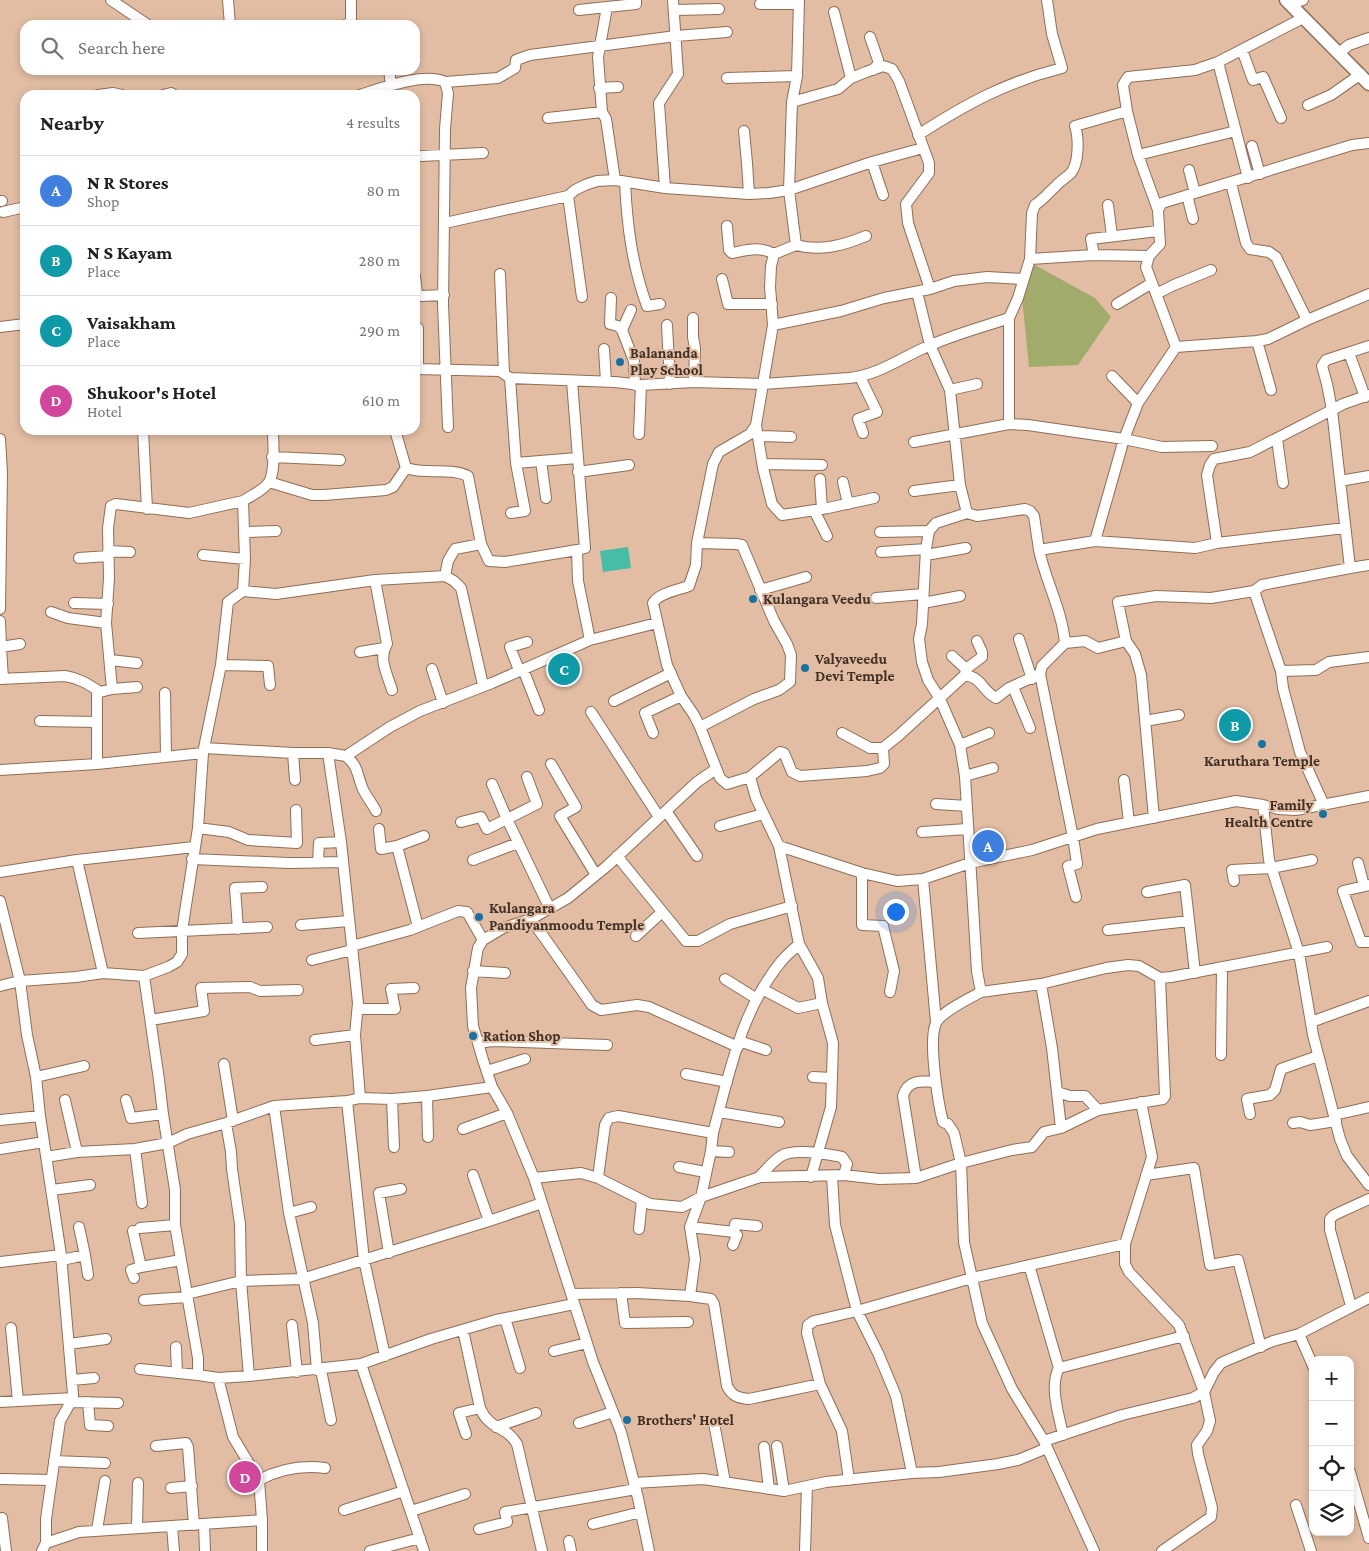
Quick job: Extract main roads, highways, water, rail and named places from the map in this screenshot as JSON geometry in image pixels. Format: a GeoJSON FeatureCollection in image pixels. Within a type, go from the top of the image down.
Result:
{"type":"FeatureCollection","features":[{"type":"Feature","properties":{"kind":"main road"},"geometry":{"type":"LineString","coordinates":[[1288,2],[1365,79]]}},
{"type":"Feature","properties":{"kind":"water"},"geometry":{"type":"Polygon","coordinates":[[[628,547],[631,568],[603,572],[600,551],[628,547]]]}},
{"type":"Feature","properties":{"kind":"place","name":"Balananda Play School"},"geometry":{"type":"Point","coordinates":[620,362]}},
{"type":"Feature","properties":{"kind":"place","name":"Kulangara Veedu"},"geometry":{"type":"Point","coordinates":[753,599]}},
{"type":"Feature","properties":{"kind":"place","name":"Valyaveedu Devi Temple"},"geometry":{"type":"Point","coordinates":[805,668]}},
{"type":"Feature","properties":{"kind":"place","name":"Vaisakham"},"geometry":{"type":"Point","coordinates":[564,669]}},
{"type":"Feature","properties":{"kind":"place","name":"N S Kayam"},"geometry":{"type":"Point","coordinates":[1235,725]}},
{"type":"Feature","properties":{"kind":"place","name":"Karuthara Temple"},"geometry":{"type":"Point","coordinates":[1262,744]}},
{"type":"Feature","properties":{"kind":"place","name":"Family Health Centre"},"geometry":{"type":"Point","coordinates":[1323,814]}},
{"type":"Feature","properties":{"kind":"place","name":"N R Stores"},"geometry":{"type":"Point","coordinates":[988,846]}},
{"type":"Feature","properties":{"kind":"place","name":"Kulangara Pandiyanmoodu Temple"},"geometry":{"type":"Point","coordinates":[479,917]}},
{"type":"Feature","properties":{"kind":"place","name":"Ration Shop"},"geometry":{"type":"Point","coordinates":[473,1036]}},
{"type":"Feature","properties":{"kind":"place","name":"Brothers' Hotel"},"geometry":{"type":"Point","coordinates":[627,1420]}},
{"type":"Feature","properties":{"kind":"place","name":"Shukoor's Hotel"},"geometry":{"type":"Point","coordinates":[245,1477]}}]}
